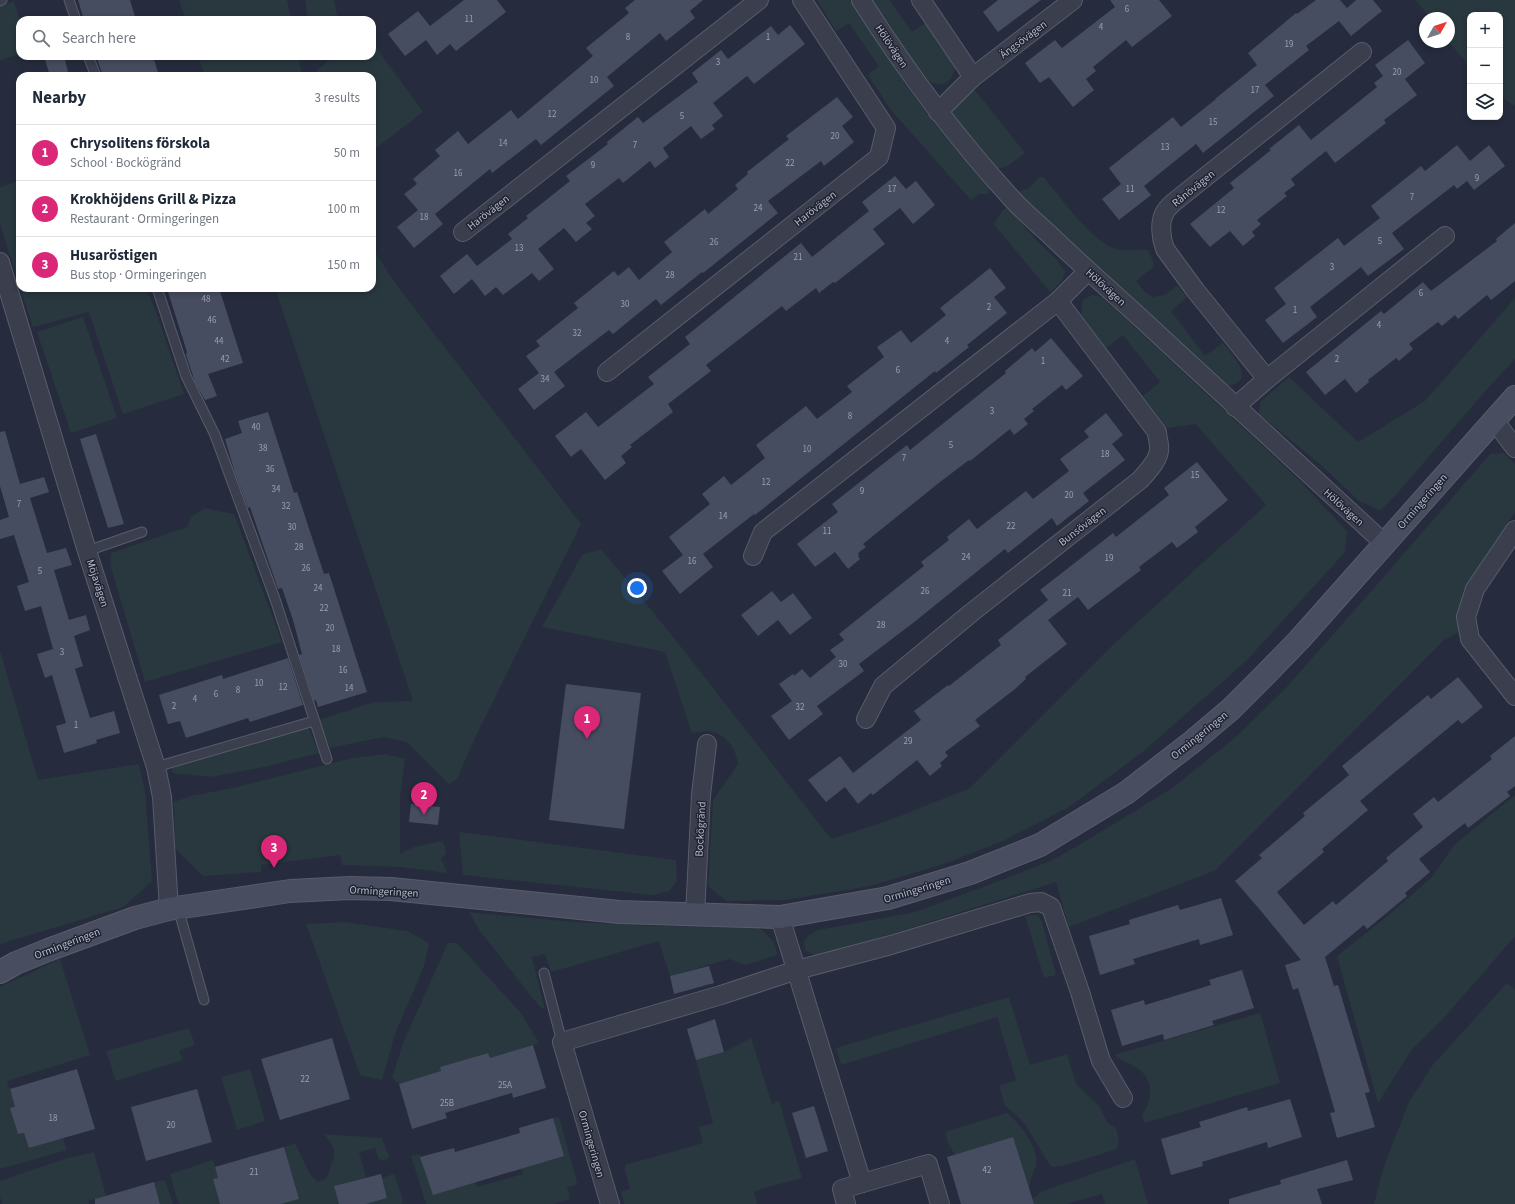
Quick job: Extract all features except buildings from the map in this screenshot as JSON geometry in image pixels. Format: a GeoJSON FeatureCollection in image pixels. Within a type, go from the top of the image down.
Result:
{"type":"FeatureCollection","features":[{"type":"Feature","properties":{"kind":"street","name":"Harövägen"},"geometry":{"type":"LineString","coordinates":[[462,232],[759,0]]}},
{"type":"Feature","properties":{"kind":"street","name":"Harövägen"},"geometry":{"type":"LineString","coordinates":[[607,372],[880,157],[886,128],[802,0]]}},
{"type":"Feature","properties":{"kind":"street","name":"Hölövägen"},"geometry":{"type":"LineString","coordinates":[[861,0],[893,50],[938,112],[1014,201],[1235,407],[1385,544]]}},
{"type":"Feature","properties":{"kind":"street"},"geometry":{"type":"LineString","coordinates":[[921,0],[973,77]]}},
{"type":"Feature","properties":{"kind":"street","name":"Ängsövägen"},"geometry":{"type":"LineString","coordinates":[[938,112],[973,77],[1073,0]]}},
{"type":"Feature","properties":{"kind":"street","name":"Rånövägen"},"geometry":{"type":"LineString","coordinates":[[1267,379],[1195,290],[1165,249],[1161,222],[1165,212],[1174,202],[1362,52]]}},
{"type":"Feature","properties":{"kind":"street"},"geometry":{"type":"LineString","coordinates":[[1235,407],[1267,379],[1445,236]]}},
{"type":"Feature","properties":{"kind":"street","name":"Möjavägen"},"geometry":{"type":"LineString","coordinates":[[0,262],[87,551],[156,766],[162,797],[174,909]]}},
{"type":"Feature","properties":{"kind":"street"},"geometry":{"type":"LineString","coordinates":[[753,556],[762,532],[1058,301],[1088,271]]}},
{"type":"Feature","properties":{"kind":"street","name":"Bunsövägen"},"geometry":{"type":"LineString","coordinates":[[866,719],[883,686],[971,613],[1140,480],[1150,469],[1156,458],[1160,447],[1156,432],[1058,301]]}},
{"type":"Feature","properties":{"kind":"street","name":"Ormingeringen"},"geometry":{"type":"LineString","coordinates":[[0,972],[23,960],[135,918],[174,909],[290,891],[350,888],[391,889],[619,912],[780,917],[888,898],[970,873],[1040,844],[1126,793],[1192,742],[1231,709],[1298,640],[1515,397]]}},
{"type":"Feature","properties":{"kind":"street"},"geometry":{"type":"LineString","coordinates":[[1494,420],[1515,448]]}},
{"type":"Feature","properties":{"kind":"street"},"geometry":{"type":"LineString","coordinates":[[1515,530],[1476,590],[1466,617],[1470,639],[1515,696]]}},
{"type":"Feature","properties":{"kind":"street","name":"Bockögränd"},"geometry":{"type":"LineString","coordinates":[[695,915],[701,795],[707,744]]}},
{"type":"Feature","properties":{"kind":"street"},"geometry":{"type":"LineString","coordinates":[[562,1042],[721,995],[797,970],[1030,903],[1041,902],[1051,907],[1054,914],[1101,1061],[1123,1098]]}},
{"type":"Feature","properties":{"kind":"street"},"geometry":{"type":"LineString","coordinates":[[780,917],[862,1183]]}},
{"type":"Feature","properties":{"kind":"street","name":"Ormingeringen"},"geometry":{"type":"LineString","coordinates":[[562,1042],[610,1204]]}},
{"type":"Feature","properties":{"kind":"street"},"geometry":{"type":"LineString","coordinates":[[846,1204],[842,1189],[928,1164],[940,1204]]}},
{"type":"Feature","properties":{"kind":"lane"},"geometry":{"type":"LineString","coordinates":[[69,0],[75,16]]}},
{"type":"Feature","properties":{"kind":"lane"},"geometry":{"type":"LineString","coordinates":[[90,60],[94,72]]}},
{"type":"Feature","properties":{"kind":"lane"},"geometry":{"type":"LineString","coordinates":[[158,292],[186,376],[215,435],[275,599],[327,759]]}},
{"type":"Feature","properties":{"kind":"lane"},"geometry":{"type":"LineString","coordinates":[[87,551],[142,532]]}},
{"type":"Feature","properties":{"kind":"lane"},"geometry":{"type":"LineString","coordinates":[[156,766],[314,721]]}},
{"type":"Feature","properties":{"kind":"lane"},"geometry":{"type":"LineString","coordinates":[[174,909],[204,1000]]}},
{"type":"Feature","properties":{"kind":"lane"},"geometry":{"type":"LineString","coordinates":[[544,973],[562,1042]]}},
{"type":"Feature","properties":{"kind":"shaded area"},"geometry":{"type":"Polygon","coordinates":[[[179,0],[287,0],[290,16],[185,16],[179,0]]]}},
{"type":"Feature","properties":{"kind":"shaded area"},"geometry":{"type":"Polygon","coordinates":[[[305,0],[334,0],[337,16],[307,16],[305,0]]]}},
{"type":"Feature","properties":{"kind":"shaded area"},"geometry":{"type":"Polygon","coordinates":[[[817,0],[850,0],[907,87],[945,137],[989,188],[988,194],[979,194],[971,200],[891,110],[868,75],[879,66],[849,23],[836,31],[817,0]]]}},
{"type":"Feature","properties":{"kind":"shaded area"},"geometry":{"type":"Polygon","coordinates":[[[871,0],[889,0],[912,32],[928,21],[957,64],[953,75],[948,82],[944,84],[935,84],[929,81],[877,13],[871,0]]]}},
{"type":"Feature","properties":{"kind":"shaded area"},"geometry":{"type":"Polygon","coordinates":[[[1416,0],[1515,0],[1515,106],[1503,98],[1503,12],[1467,12],[1467,63],[1454,48],[1455,12],[1425,12],[1416,0]]]}},
{"type":"Feature","properties":{"kind":"shaded area"},"geometry":{"type":"Polygon","coordinates":[[[14,1],[18,16],[16,16],[16,55],[0,60],[0,7],[14,1]]]}},
{"type":"Feature","properties":{"kind":"shaded area"},"geometry":{"type":"Polygon","coordinates":[[[376,47],[423,112],[376,148],[376,72],[317,72],[317,70],[330,60],[376,60],[376,47]]]}},
{"type":"Feature","properties":{"kind":"shaded area"},"geometry":{"type":"Polygon","coordinates":[[[199,60],[299,60],[301,72],[204,72],[199,60]]]}},
{"type":"Feature","properties":{"kind":"shaded area"},"geometry":{"type":"Polygon","coordinates":[[[969,87],[975,90],[1025,153],[1009,165],[998,169],[952,114],[952,109],[969,87]]]}},
{"type":"Feature","properties":{"kind":"shaded area"},"geometry":{"type":"Polygon","coordinates":[[[1040,177],[1043,177],[1078,220],[1110,247],[1120,250],[1148,250],[1153,261],[1153,267],[1136,281],[1144,291],[1153,297],[1164,295],[1177,286],[1187,297],[1171,311],[1205,356],[1223,343],[1240,367],[1242,373],[1241,378],[1237,383],[1229,386],[1220,381],[1031,207],[1018,191],[1028,189],[1040,177]]]}},
{"type":"Feature","properties":{"kind":"shaded area"},"geometry":{"type":"Polygon","coordinates":[[[16,182],[16,274],[0,224],[1,187],[16,182]]]}},
{"type":"Feature","properties":{"kind":"shaded area"},"geometry":{"type":"Polygon","coordinates":[[[1007,207],[1038,242],[1057,260],[1065,271],[1062,281],[1050,292],[994,224],[1007,207]]]}},
{"type":"Feature","properties":{"kind":"shaded area"},"geometry":{"type":"Polygon","coordinates":[[[376,253],[395,283],[581,524],[473,742],[457,779],[449,784],[407,742],[383,737],[330,748],[319,720],[374,702],[413,701],[276,292],[376,292],[376,253]]]}},
{"type":"Feature","properties":{"kind":"shaded area"},"geometry":{"type":"Polygon","coordinates":[[[21,292],[148,292],[184,394],[123,414],[89,312],[33,327],[21,292]]]}},
{"type":"Feature","properties":{"kind":"shaded area"},"geometry":{"type":"Polygon","coordinates":[[[1092,295],[1102,297],[1298,479],[1347,531],[1345,552],[1247,660],[1145,750],[1069,807],[1005,840],[944,864],[870,886],[785,900],[726,901],[708,886],[713,800],[738,764],[735,752],[729,742],[720,735],[708,731],[692,733],[665,652],[542,627],[582,555],[601,549],[670,633],[831,839],[887,821],[970,788],[1117,641],[1266,505],[1196,424],[1167,428],[1143,396],[1160,382],[1123,335],[1106,348],[1081,315],[1083,300],[1092,295]]]}},
{"type":"Feature","properties":{"kind":"shaded area"},"geometry":{"type":"Polygon","coordinates":[[[1515,298],[1515,359],[1394,497],[1380,510],[1359,501],[1321,465],[1259,414],[1260,402],[1289,377],[1358,442],[1425,401],[1515,298]]]}},
{"type":"Feature","properties":{"kind":"shaded area"},"geometry":{"type":"Polygon","coordinates":[[[83,317],[117,418],[71,433],[37,332],[83,317]]]}},
{"type":"Feature","properties":{"kind":"shaded area"},"geometry":{"type":"Polygon","coordinates":[[[1504,453],[1515,464],[1515,512],[1466,586],[1456,617],[1459,632],[1445,639],[1216,870],[1069,927],[1056,882],[901,931],[819,955],[812,954],[805,950],[804,941],[809,935],[818,930],[915,912],[1050,861],[1171,789],[1236,737],[1285,689],[1490,454],[1504,453]]]}},
{"type":"Feature","properties":{"kind":"shaded area"},"geometry":{"type":"Polygon","coordinates":[[[204,508],[234,514],[282,642],[145,682],[110,564],[111,553],[187,527],[191,517],[204,508]]]}},
{"type":"Feature","properties":{"kind":"shaded area"},"geometry":{"type":"Polygon","coordinates":[[[0,651],[38,780],[139,764],[145,792],[152,881],[123,907],[0,944],[0,651]]]}},
{"type":"Feature","properties":{"kind":"shaded area"},"geometry":{"type":"Polygon","coordinates":[[[307,724],[319,753],[264,767],[211,777],[172,773],[172,761],[307,724]]]}},
{"type":"Feature","properties":{"kind":"shaded area"},"geometry":{"type":"Polygon","coordinates":[[[385,754],[405,759],[400,798],[400,854],[414,847],[442,841],[446,854],[441,858],[447,873],[400,867],[342,865],[340,855],[261,865],[261,872],[203,876],[175,848],[174,802],[190,796],[233,788],[353,758],[385,754]]]}},
{"type":"Feature","properties":{"kind":"shaded area"},"geometry":{"type":"Polygon","coordinates":[[[1515,795],[1515,936],[1442,1020],[1412,1049],[1378,1103],[1337,956],[1389,915],[1432,877],[1454,845],[1515,795]]]}},
{"type":"Feature","properties":{"kind":"shaded area"},"geometry":{"type":"Polygon","coordinates":[[[459,832],[676,860],[677,881],[669,891],[653,895],[463,875],[459,832]]]}},
{"type":"Feature","properties":{"kind":"shaded area"},"geometry":{"type":"Polygon","coordinates":[[[469,912],[574,922],[651,926],[758,927],[774,943],[777,950],[777,955],[746,965],[729,959],[670,976],[659,941],[551,972],[545,954],[532,957],[545,1010],[539,1006],[480,931],[469,912]]]}},
{"type":"Feature","properties":{"kind":"shaded area"},"geometry":{"type":"Polygon","coordinates":[[[1038,915],[1042,922],[1056,975],[1044,978],[1025,916],[1038,915]]]}},
{"type":"Feature","properties":{"kind":"shaded area"},"geometry":{"type":"Polygon","coordinates":[[[345,922],[407,931],[429,943],[424,966],[395,1034],[382,1080],[360,1075],[306,924],[345,922]]]}},
{"type":"Feature","properties":{"kind":"shaded area"},"geometry":{"type":"Polygon","coordinates":[[[448,943],[457,943],[520,1012],[539,1043],[501,1055],[492,1065],[488,1053],[440,1067],[443,1078],[432,1074],[399,1084],[392,1078],[403,1043],[448,943]]]}},
{"type":"Feature","properties":{"kind":"shaded area"},"geometry":{"type":"Polygon","coordinates":[[[60,959],[90,1055],[7,1081],[15,1107],[11,1109],[18,1134],[24,1133],[29,1148],[63,1138],[67,1150],[0,1169],[0,987],[60,959]]]}},
{"type":"Feature","properties":{"kind":"shaded area"},"geometry":{"type":"Polygon","coordinates":[[[1507,983],[1515,990],[1515,1204],[1374,1204],[1384,1166],[1409,1102],[1432,1066],[1507,983]]]}},
{"type":"Feature","properties":{"kind":"shaded area"},"geometry":{"type":"Polygon","coordinates":[[[1009,997],[1030,1065],[1067,1054],[1076,1084],[1098,1105],[1109,1124],[1116,1128],[1119,1141],[1117,1149],[1066,1165],[1051,1167],[1025,1124],[1005,1106],[999,1086],[1016,1080],[997,1017],[841,1065],[836,1048],[1009,997]]]}},
{"type":"Feature","properties":{"kind":"shaded area"},"geometry":{"type":"Polygon","coordinates":[[[1260,1013],[1280,1083],[1144,1123],[1142,1115],[1148,1105],[1150,1095],[1147,1079],[1138,1068],[1114,1055],[1260,1013]]]}},
{"type":"Feature","properties":{"kind":"shaded area"},"geometry":{"type":"Polygon","coordinates":[[[189,1028],[195,1045],[179,1051],[183,1060],[116,1081],[106,1051],[189,1028]]]}},
{"type":"Feature","properties":{"kind":"shaded area"},"geometry":{"type":"Polygon","coordinates":[[[751,1038],[772,1104],[779,1101],[802,1178],[754,1191],[757,1204],[624,1204],[621,1191],[630,1189],[625,1171],[625,1165],[703,1143],[699,1127],[713,1123],[696,1060],[724,1052],[751,1038]]]}},
{"type":"Feature","properties":{"kind":"shaded area"},"geometry":{"type":"Polygon","coordinates":[[[250,1069],[265,1121],[237,1130],[221,1077],[250,1069]]]}},
{"type":"Feature","properties":{"kind":"shaded area"},"geometry":{"type":"Polygon","coordinates":[[[1007,1113],[1022,1129],[1034,1150],[1036,1165],[1029,1189],[1013,1137],[955,1155],[948,1143],[945,1132],[1007,1113]]]}},
{"type":"Feature","properties":{"kind":"shaded area"},"geometry":{"type":"Polygon","coordinates":[[[559,1117],[577,1182],[576,1185],[567,1187],[570,1199],[552,1204],[426,1204],[411,1156],[420,1154],[433,1194],[473,1177],[477,1187],[523,1174],[520,1162],[553,1118],[559,1117]]]}},
{"type":"Feature","properties":{"kind":"shaded area"},"geometry":{"type":"Polygon","coordinates":[[[323,1134],[382,1138],[389,1156],[387,1159],[379,1159],[375,1148],[359,1152],[366,1177],[334,1186],[339,1204],[281,1204],[299,1199],[284,1147],[295,1143],[310,1174],[317,1182],[320,1181],[328,1176],[330,1166],[334,1159],[334,1149],[332,1144],[323,1134]]]}},
{"type":"Feature","properties":{"kind":"shaded area"},"geometry":{"type":"Polygon","coordinates":[[[94,1152],[106,1196],[88,1201],[89,1204],[2,1204],[0,1196],[0,1181],[61,1160],[94,1152]]]}},
{"type":"Feature","properties":{"kind":"shaded area"},"geometry":{"type":"Polygon","coordinates":[[[1135,1159],[1148,1204],[1105,1204],[1102,1194],[1067,1204],[1028,1204],[1028,1202],[1043,1191],[1135,1159]]]}},
{"type":"Feature","properties":{"kind":"shaded area"},"geometry":{"type":"Polygon","coordinates":[[[213,1160],[218,1178],[213,1179],[220,1204],[180,1204],[177,1199],[170,1174],[213,1160]]]}},
{"type":"Feature","properties":{"kind":"shaded area"},"geometry":{"type":"Polygon","coordinates":[[[394,1174],[403,1200],[401,1204],[366,1204],[387,1198],[382,1178],[394,1174]]]}},
{"type":"Feature","properties":{"kind":"shaded area"},"geometry":{"type":"Polygon","coordinates":[[[165,1180],[173,1204],[160,1204],[154,1182],[165,1180]]]}},
{"type":"Feature","properties":{"kind":"place","name":"Chrysolitens förskola"},"geometry":{"type":"Point","coordinates":[587,739]}},
{"type":"Feature","properties":{"kind":"place","name":"Krokhöjdens Grill & Pizza"},"geometry":{"type":"Point","coordinates":[424,815]}},
{"type":"Feature","properties":{"kind":"place","name":"Husaröstigen"},"geometry":{"type":"Point","coordinates":[274,868]}}]}
